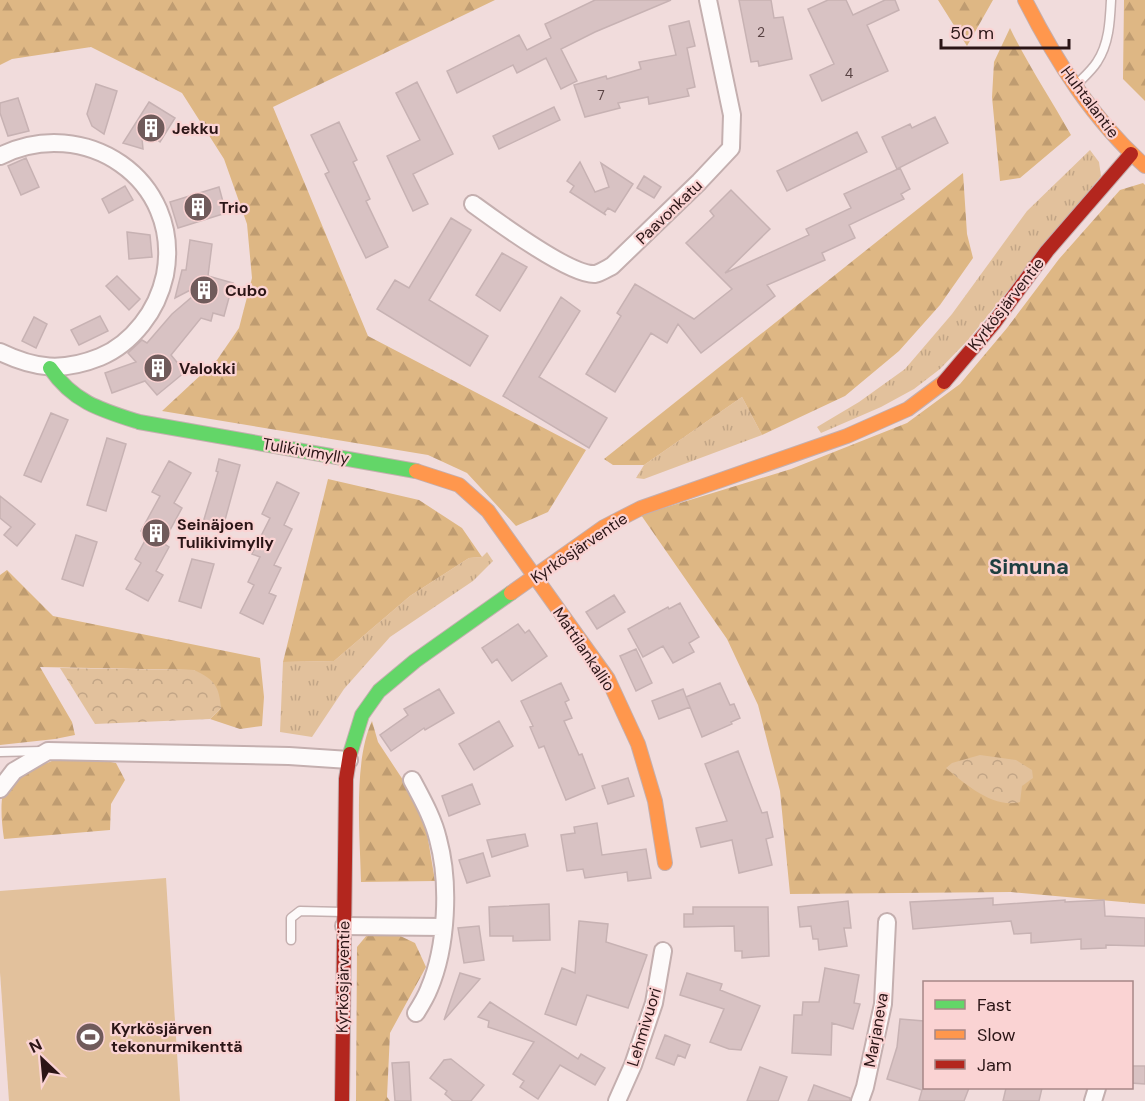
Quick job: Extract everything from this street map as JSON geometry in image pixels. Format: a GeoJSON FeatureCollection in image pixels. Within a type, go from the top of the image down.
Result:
{"type":"FeatureCollection","features":[{"type":"Feature","properties":{"kind":"street","name":"Paavonkatu"},"geometry":{"type":"LineString","coordinates":[[472,204],[575,270],[595,274],[612,266],[731,148],[732,115],[708,0]]}},
{"type":"Feature","properties":{"kind":"street","name":"Huhtalantie"},"geometry":{"type":"LineString","coordinates":[[1025,0],[1075,86],[1140,158]]}},
{"type":"Feature","properties":{"kind":"street"},"geometry":{"type":"LineString","coordinates":[[0,156],[15,148],[43,142],[71,143],[98,150],[122,164],[142,184],[157,207],[165,234],[167,262],[162,290],[149,315],[131,337],[109,353],[82,364],[50,368],[20,362],[0,352]]}},
{"type":"Feature","properties":{"kind":"street","name":"Kyrkösjärventie"},"geometry":{"type":"LineString","coordinates":[[342,1101],[346,779],[351,746],[362,715],[379,691],[415,661],[604,527],[641,508],[847,436],[908,409],[947,379],[994,323],[1047,251],[1140,158]]}},
{"type":"Feature","properties":{"kind":"street","name":"Tulikivimylly"},"geometry":{"type":"LineString","coordinates":[[50,368],[57,381],[71,394],[99,409],[139,422],[417,471],[459,485],[488,511],[535,577]]}},
{"type":"Feature","properties":{"kind":"street","name":"Mattilankallio"},"geometry":{"type":"LineString","coordinates":[[535,577],[608,679],[638,744],[654,801],[665,863]]}},
{"type":"Feature","properties":{"kind":"street"},"geometry":{"type":"LineString","coordinates":[[0,789],[14,771],[48,751],[197,759],[289,756],[349,760]]}},
{"type":"Feature","properties":{"kind":"street"},"geometry":{"type":"LineString","coordinates":[[412,780],[429,814],[438,840],[444,871],[443,927],[438,962],[429,989],[416,1013]]}},
{"type":"Feature","properties":{"kind":"street"},"geometry":{"type":"LineString","coordinates":[[344,919],[443,927]]}},
{"type":"Feature","properties":{"kind":"street","name":"Marjaneva"},"geometry":{"type":"LineString","coordinates":[[860,1101],[883,1004],[887,922]]}},
{"type":"Feature","properties":{"kind":"street","name":"Lehmivuori"},"geometry":{"type":"LineString","coordinates":[[617,1101],[633,1065],[654,1004],[663,951]]}},
{"type":"Feature","properties":{"kind":"lane"},"geometry":{"type":"LineString","coordinates":[[1075,86],[1097,63],[1110,24],[1111,0]]}},
{"type":"Feature","properties":{"kind":"lane"},"geometry":{"type":"LineString","coordinates":[[0,752],[48,751]]}},
{"type":"Feature","properties":{"kind":"lane"},"geometry":{"type":"LineString","coordinates":[[291,940],[291,918],[300,911],[344,919]]}},
{"type":"Feature","properties":{"kind":"green space"},"geometry":{"type":"Polygon","coordinates":[[[0,0],[495,0],[273,107],[368,336],[586,450],[548,512],[516,526],[467,473],[428,455],[162,411],[217,360],[239,328],[252,278],[247,224],[224,159],[182,93],[91,47],[12,59],[0,65],[0,0]]]}},
{"type":"Feature","properties":{"kind":"green space"},"geometry":{"type":"Polygon","coordinates":[[[938,0],[993,0],[967,46],[938,0]]]}},
{"type":"Feature","properties":{"kind":"green space"},"geometry":{"type":"Polygon","coordinates":[[[1124,0],[1145,0],[1145,101],[1123,79],[1124,0]]]}},
{"type":"Feature","properties":{"kind":"green space"},"geometry":{"type":"Polygon","coordinates":[[[1010,28],[1071,135],[1020,178],[1000,181],[992,97],[994,62],[1010,28]]]}},
{"type":"Feature","properties":{"kind":"green space"},"geometry":{"type":"Polygon","coordinates":[[[1090,150],[1099,162],[1101,176],[968,340],[940,369],[914,389],[881,407],[821,433],[817,427],[859,402],[905,369],[952,314],[1027,211],[1090,150]]]}},
{"type":"Feature","properties":{"kind":"green space"},"geometry":{"type":"Polygon","coordinates":[[[963,173],[967,234],[973,258],[940,305],[899,351],[845,396],[762,435],[742,397],[644,465],[613,465],[604,459],[963,173]]]}},
{"type":"Feature","properties":{"kind":"green space"},"geometry":{"type":"Polygon","coordinates":[[[1143,183],[1145,185],[1145,904],[1011,892],[790,894],[780,791],[758,705],[727,639],[641,515],[791,469],[907,423],[960,384],[1007,328],[1059,259],[1120,190],[1143,183]]]}},
{"type":"Feature","properties":{"kind":"green space"},"geometry":{"type":"Polygon","coordinates":[[[742,397],[762,435],[644,479],[636,478],[644,465],[742,397]]]}},
{"type":"Feature","properties":{"kind":"green space"},"geometry":{"type":"Polygon","coordinates":[[[328,479],[419,500],[462,528],[482,557],[469,558],[410,596],[334,661],[283,662],[328,479]]]}},
{"type":"Feature","properties":{"kind":"green space"},"geometry":{"type":"Polygon","coordinates":[[[487,552],[493,561],[473,581],[390,637],[344,689],[312,737],[280,732],[283,662],[334,661],[410,596],[469,558],[482,557],[487,552]]]}},
{"type":"Feature","properties":{"kind":"green space"},"geometry":{"type":"Polygon","coordinates":[[[7,570],[53,616],[260,658],[264,697],[262,726],[240,729],[210,719],[221,708],[194,670],[40,667],[72,722],[75,735],[0,745],[0,575],[7,570]]]}},
{"type":"Feature","properties":{"kind":"green space"},"geometry":{"type":"Polygon","coordinates":[[[60,668],[194,670],[215,684],[221,708],[210,719],[95,724],[60,668]]]}},
{"type":"Feature","properties":{"kind":"green space"},"geometry":{"type":"Polygon","coordinates":[[[372,721],[378,742],[405,783],[425,821],[435,881],[361,882],[360,778],[366,738],[372,721]]]}},
{"type":"Feature","properties":{"kind":"green space"},"geometry":{"type":"Polygon","coordinates":[[[980,755],[1016,760],[1032,770],[1033,778],[1022,786],[1020,802],[1000,802],[990,799],[971,788],[946,768],[952,763],[980,755]]]}},
{"type":"Feature","properties":{"kind":"green space"},"geometry":{"type":"Polygon","coordinates":[[[63,757],[116,763],[125,780],[111,804],[110,830],[4,839],[2,804],[3,793],[7,787],[30,770],[63,757]]]}},
{"type":"Feature","properties":{"kind":"green space","name":"Kyrkösjärven tekonurmikenttä"},"geometry":{"type":"Polygon","coordinates":[[[166,878],[180,1101],[9,1101],[0,972],[0,891],[166,878]]]}},
{"type":"Feature","properties":{"kind":"green space"},"geometry":{"type":"Polygon","coordinates":[[[394,933],[415,943],[426,967],[390,1033],[387,1097],[390,1101],[356,1101],[357,947],[367,935],[394,933]]]}},
{"type":"Feature","properties":{"kind":"building"},"geometry":{"type":"Polygon","coordinates":[[[595,0],[671,0],[561,49],[577,81],[561,89],[546,58],[517,73],[513,65],[457,93],[447,71],[519,35],[527,50],[551,38],[545,24],[595,0]]]}},
{"type":"Feature","properties":{"kind":"building"},"geometry":{"type":"Polygon","coordinates":[[[739,0],[771,0],[774,18],[783,17],[792,59],[759,66],[758,61],[751,62],[739,0]]]}},
{"type":"Feature","properties":{"kind":"building"},"geometry":{"type":"Polygon","coordinates":[[[828,0],[846,0],[853,15],[885,0],[895,0],[899,10],[867,25],[888,71],[822,101],[810,75],[834,64],[808,9],[828,0]]]}},
{"type":"Feature","properties":{"kind":"building"},"geometry":{"type":"Polygon","coordinates":[[[689,21],[695,46],[687,48],[695,87],[687,89],[689,96],[649,104],[648,97],[618,103],[620,108],[585,117],[574,85],[606,76],[607,79],[641,69],[639,62],[676,55],[669,26],[689,21]]]}},
{"type":"Feature","properties":{"kind":"building"},"geometry":{"type":"Polygon","coordinates":[[[417,82],[453,154],[413,174],[428,204],[413,211],[387,156],[420,140],[396,93],[417,82]]]}},
{"type":"Feature","properties":{"kind":"building"},"geometry":{"type":"Polygon","coordinates":[[[96,84],[117,91],[104,134],[92,126],[87,114],[96,84]]]}},
{"type":"Feature","properties":{"kind":"building"},"geometry":{"type":"Polygon","coordinates":[[[18,98],[29,131],[8,136],[0,113],[0,103],[18,98]]]}},
{"type":"Feature","properties":{"kind":"building","name":"Jekku"},"geometry":{"type":"Polygon","coordinates":[[[149,102],[175,118],[160,142],[151,135],[148,127],[141,128],[143,149],[123,143],[149,102]]]}},
{"type":"Feature","properties":{"kind":"building"},"geometry":{"type":"Polygon","coordinates":[[[554,107],[560,120],[499,149],[493,136],[554,107]]]}},
{"type":"Feature","properties":{"kind":"building"},"geometry":{"type":"Polygon","coordinates":[[[935,117],[948,143],[897,169],[882,137],[910,124],[912,128],[935,117]]]}},
{"type":"Feature","properties":{"kind":"building"},"geometry":{"type":"Polygon","coordinates":[[[339,122],[357,160],[353,162],[370,199],[366,201],[388,247],[366,258],[325,174],[329,172],[311,135],[339,122]]]}},
{"type":"Feature","properties":{"kind":"building"},"geometry":{"type":"Polygon","coordinates":[[[857,132],[867,152],[787,191],[777,171],[857,132]]]}},
{"type":"Feature","properties":{"kind":"building"},"geometry":{"type":"Polygon","coordinates":[[[26,158],[39,187],[21,195],[8,166],[26,158]]]}},
{"type":"Feature","properties":{"kind":"building"},"geometry":{"type":"Polygon","coordinates":[[[580,162],[595,192],[609,187],[601,163],[633,184],[615,212],[608,208],[604,213],[606,215],[570,192],[574,186],[567,181],[580,162]]]}},
{"type":"Feature","properties":{"kind":"building"},"geometry":{"type":"Polygon","coordinates":[[[900,168],[910,189],[901,194],[904,199],[849,225],[855,238],[822,253],[825,260],[767,285],[775,296],[701,353],[678,324],[667,343],[651,333],[615,392],[586,374],[621,316],[617,313],[635,284],[694,319],[732,289],[686,243],[714,216],[710,211],[731,190],[770,229],[725,273],[809,235],[806,229],[851,208],[844,194],[900,168]]]}},
{"type":"Feature","properties":{"kind":"building"},"geometry":{"type":"Polygon","coordinates":[[[644,176],[661,187],[654,198],[637,188],[644,176]]]}},
{"type":"Feature","properties":{"kind":"building"},"geometry":{"type":"Polygon","coordinates":[[[125,186],[133,200],[109,213],[102,199],[125,186]]]}},
{"type":"Feature","properties":{"kind":"building","name":"Trio"},"geometry":{"type":"Polygon","coordinates":[[[219,187],[226,213],[178,228],[170,202],[219,187]]]}},
{"type":"Feature","properties":{"kind":"building"},"geometry":{"type":"Polygon","coordinates":[[[451,218],[471,230],[429,300],[488,336],[470,366],[377,309],[395,280],[409,288],[451,218]]]}},
{"type":"Feature","properties":{"kind":"building"},"geometry":{"type":"Polygon","coordinates":[[[127,232],[150,235],[152,257],[129,259],[127,232]]]}},
{"type":"Feature","properties":{"kind":"building"},"geometry":{"type":"Polygon","coordinates":[[[190,240],[212,244],[208,276],[233,283],[224,316],[213,313],[211,321],[201,318],[171,355],[185,372],[157,395],[145,381],[112,393],[105,373],[136,362],[128,353],[142,340],[147,343],[172,314],[200,290],[198,286],[175,298],[182,270],[186,270],[190,240]]]}},
{"type":"Feature","properties":{"kind":"building"},"geometry":{"type":"Polygon","coordinates":[[[502,253],[527,267],[500,311],[476,295],[502,253]]]}},
{"type":"Feature","properties":{"kind":"building"},"geometry":{"type":"Polygon","coordinates":[[[117,276],[140,299],[129,310],[106,286],[117,276]]]}},
{"type":"Feature","properties":{"kind":"building"},"geometry":{"type":"Polygon","coordinates":[[[561,297],[580,311],[539,377],[607,418],[589,448],[503,396],[561,297]]]}},
{"type":"Feature","properties":{"kind":"building"},"geometry":{"type":"Polygon","coordinates":[[[100,316],[108,331],[79,345],[71,330],[100,316]]]}},
{"type":"Feature","properties":{"kind":"building"},"geometry":{"type":"Polygon","coordinates":[[[34,317],[47,324],[36,348],[22,341],[34,317]]]}},
{"type":"Feature","properties":{"kind":"building"},"geometry":{"type":"Polygon","coordinates":[[[51,413],[68,420],[41,482],[24,475],[51,413]]]}},
{"type":"Feature","properties":{"kind":"building"},"geometry":{"type":"Polygon","coordinates":[[[107,438],[126,444],[106,511],[87,505],[107,438]]]}},
{"type":"Feature","properties":{"kind":"building"},"geometry":{"type":"Polygon","coordinates":[[[219,459],[240,465],[222,531],[202,526],[218,472],[216,471],[219,459]]]}},
{"type":"Feature","properties":{"kind":"building","name":"Seinäjoen Tulikivimylly"},"geometry":{"type":"Polygon","coordinates":[[[169,461],[191,473],[174,503],[182,508],[163,543],[169,547],[156,571],[163,575],[148,601],[126,589],[141,563],[135,559],[148,535],[141,531],[160,496],[152,492],[169,461]]]}},
{"type":"Feature","properties":{"kind":"building","name":"Seinäjoen Tulikivimylly"},"geometry":{"type":"Polygon","coordinates":[[[277,482],[299,493],[284,525],[292,529],[274,565],[281,568],[269,593],[276,596],[263,624],[240,613],[254,585],[248,582],[260,557],[252,554],[270,518],[262,514],[277,482]]]}},
{"type":"Feature","properties":{"kind":"building"},"geometry":{"type":"Polygon","coordinates":[[[0,496],[35,524],[17,546],[4,535],[11,527],[0,518],[0,496]]]}},
{"type":"Feature","properties":{"kind":"building"},"geometry":{"type":"Polygon","coordinates":[[[76,535],[97,542],[83,586],[62,579],[76,535]]]}},
{"type":"Feature","properties":{"kind":"building"},"geometry":{"type":"Polygon","coordinates":[[[192,559],[214,564],[201,608],[179,601],[192,559]]]}},
{"type":"Feature","properties":{"kind":"building"},"geometry":{"type":"Polygon","coordinates":[[[614,595],[625,612],[597,629],[586,612],[614,595]]]}},
{"type":"Feature","properties":{"kind":"building"},"geometry":{"type":"Polygon","coordinates":[[[680,603],[699,637],[689,643],[694,652],[673,663],[663,646],[643,657],[628,629],[680,603]]]}},
{"type":"Feature","properties":{"kind":"building"},"geometry":{"type":"Polygon","coordinates":[[[518,624],[525,633],[529,630],[547,656],[512,681],[497,659],[492,663],[482,648],[518,624]]]}},
{"type":"Feature","properties":{"kind":"building"},"geometry":{"type":"Polygon","coordinates":[[[636,649],[652,683],[636,691],[620,656],[636,649]]]}},
{"type":"Feature","properties":{"kind":"building"},"geometry":{"type":"Polygon","coordinates":[[[561,683],[569,700],[565,702],[572,718],[564,721],[579,755],[582,754],[595,788],[566,800],[544,746],[539,748],[530,727],[533,726],[521,701],[561,683]]]}},
{"type":"Feature","properties":{"kind":"building"},"geometry":{"type":"Polygon","coordinates":[[[720,683],[730,705],[734,704],[740,718],[702,737],[686,697],[720,683]]]}},
{"type":"Feature","properties":{"kind":"building"},"geometry":{"type":"Polygon","coordinates":[[[439,689],[454,713],[425,730],[424,728],[391,751],[380,735],[408,715],[404,709],[439,689]]]}},
{"type":"Feature","properties":{"kind":"building"},"geometry":{"type":"Polygon","coordinates":[[[683,689],[690,707],[659,719],[652,701],[683,689]]]}},
{"type":"Feature","properties":{"kind":"building"},"geometry":{"type":"Polygon","coordinates":[[[499,721],[513,746],[474,770],[459,744],[499,721]]]}},
{"type":"Feature","properties":{"kind":"building"},"geometry":{"type":"Polygon","coordinates":[[[738,751],[762,813],[767,812],[773,837],[766,839],[772,865],[739,873],[732,840],[701,847],[696,828],[727,821],[705,764],[738,751]]]}},
{"type":"Feature","properties":{"kind":"building"},"geometry":{"type":"Polygon","coordinates":[[[628,778],[634,796],[608,804],[602,786],[628,778]]]}},
{"type":"Feature","properties":{"kind":"building"},"geometry":{"type":"Polygon","coordinates":[[[472,784],[480,804],[449,816],[442,796],[472,784]]]}},
{"type":"Feature","properties":{"kind":"building"},"geometry":{"type":"Polygon","coordinates":[[[597,823],[602,855],[646,849],[651,878],[628,881],[627,872],[585,878],[583,869],[567,871],[561,835],[575,833],[574,827],[597,823]]]}},
{"type":"Feature","properties":{"kind":"building"},"geometry":{"type":"Polygon","coordinates":[[[525,834],[528,846],[492,857],[487,840],[525,834]]]}},
{"type":"Feature","properties":{"kind":"building"},"geometry":{"type":"Polygon","coordinates":[[[483,853],[490,876],[467,883],[459,860],[483,853]]]}},
{"type":"Feature","properties":{"kind":"building"},"geometry":{"type":"Polygon","coordinates":[[[993,898],[993,905],[1104,900],[1105,916],[1145,918],[1145,946],[1106,945],[1106,948],[1081,949],[1081,939],[1031,943],[1031,933],[1014,934],[1011,921],[913,929],[910,902],[993,898]]]}},
{"type":"Feature","properties":{"kind":"building"},"geometry":{"type":"Polygon","coordinates":[[[848,901],[851,928],[844,928],[847,946],[819,950],[818,939],[813,939],[811,926],[800,927],[798,907],[848,901]]]}},
{"type":"Feature","properties":{"kind":"building"},"geometry":{"type":"Polygon","coordinates":[[[549,904],[550,940],[513,941],[513,936],[490,936],[489,907],[549,904]]]}},
{"type":"Feature","properties":{"kind":"building"},"geometry":{"type":"Polygon","coordinates":[[[693,907],[768,907],[769,956],[742,958],[742,951],[735,951],[734,926],[684,927],[684,914],[693,914],[693,907]]]}},
{"type":"Feature","properties":{"kind":"building"},"geometry":{"type":"Polygon","coordinates":[[[579,921],[608,924],[606,942],[647,955],[628,1008],[587,995],[576,1025],[545,1014],[562,968],[575,973],[579,921]]]}},
{"type":"Feature","properties":{"kind":"building"},"geometry":{"type":"Polygon","coordinates":[[[479,926],[484,960],[464,963],[458,928],[479,926]]]}},
{"type":"Feature","properties":{"kind":"building"},"geometry":{"type":"Polygon","coordinates":[[[825,968],[859,975],[854,1003],[860,1004],[853,1029],[832,1023],[831,1055],[792,1053],[794,1015],[802,1015],[803,1002],[819,1002],[825,968]]]}},
{"type":"Feature","properties":{"kind":"building"},"geometry":{"type":"Polygon","coordinates":[[[460,973],[480,979],[444,1020],[460,973]]]}},
{"type":"Feature","properties":{"kind":"building"},"geometry":{"type":"Polygon","coordinates":[[[687,973],[722,984],[720,990],[760,1006],[741,1050],[729,1049],[710,1042],[724,1009],[680,995],[687,973]]]}},
{"type":"Feature","properties":{"kind":"building"},"geometry":{"type":"Polygon","coordinates":[[[490,1002],[578,1059],[581,1054],[605,1068],[595,1085],[560,1065],[538,1099],[520,1087],[524,1081],[513,1074],[534,1042],[488,1027],[489,1021],[478,1017],[490,1002]]]}},
{"type":"Feature","properties":{"kind":"building"},"geometry":{"type":"Polygon","coordinates":[[[900,1019],[923,1021],[923,1089],[969,1089],[964,1101],[919,1101],[922,1090],[887,1079],[897,1047],[900,1019]]]}},
{"type":"Feature","properties":{"kind":"building"},"geometry":{"type":"Polygon","coordinates":[[[665,1035],[690,1045],[685,1058],[678,1055],[674,1065],[656,1058],[665,1035]]]}},
{"type":"Feature","properties":{"kind":"building"},"geometry":{"type":"Polygon","coordinates":[[[451,1059],[484,1085],[471,1101],[453,1101],[445,1094],[447,1091],[430,1078],[444,1060],[451,1059]]]}},
{"type":"Feature","properties":{"kind":"building"},"geometry":{"type":"Polygon","coordinates":[[[409,1062],[411,1101],[395,1101],[392,1063],[409,1062]]]}},
{"type":"Feature","properties":{"kind":"building"},"geometry":{"type":"Polygon","coordinates":[[[1133,1066],[1145,1066],[1145,1084],[1133,1083],[1133,1066]]]}},
{"type":"Feature","properties":{"kind":"building"},"geometry":{"type":"Polygon","coordinates":[[[760,1067],[787,1077],[778,1101],[747,1101],[760,1067]]]}},
{"type":"Feature","properties":{"kind":"building"},"geometry":{"type":"Polygon","coordinates":[[[814,1085],[850,1098],[850,1101],[808,1101],[814,1085]]]}},
{"type":"Feature","properties":{"kind":"building"},"geometry":{"type":"Polygon","coordinates":[[[1006,1089],[1042,1089],[1039,1101],[1003,1101],[1006,1089]]]}},
{"type":"Feature","properties":{"kind":"traffic: fast"},"geometry":{"type":"LineString","coordinates":[[50,368],[59,380],[78,397],[100,409],[139,422],[416,471]]}},
{"type":"Feature","properties":{"kind":"traffic: fast"},"geometry":{"type":"LineString","coordinates":[[350,754],[362,715],[379,691],[415,661],[511,593]]}},
{"type":"Feature","properties":{"kind":"traffic: slow"},"geometry":{"type":"LineString","coordinates":[[1025,0],[1077,89],[1109,129],[1145,166]]}},
{"type":"Feature","properties":{"kind":"traffic: slow"},"geometry":{"type":"LineString","coordinates":[[511,593],[604,527],[641,508],[847,436],[908,409],[944,382]]}},
{"type":"Feature","properties":{"kind":"traffic: slow"},"geometry":{"type":"LineString","coordinates":[[416,471],[459,485],[488,511],[608,679],[638,744],[655,801],[665,863]]}},
{"type":"Feature","properties":{"kind":"traffic: jam"},"geometry":{"type":"LineString","coordinates":[[944,382],[994,323],[1047,251],[1131,154]]}},
{"type":"Feature","properties":{"kind":"traffic: jam"},"geometry":{"type":"LineString","coordinates":[[342,1101],[346,779],[350,754]]}},
{"type":"Feature","properties":{"kind":"place","name":"Jekku"},"geometry":{"type":"Point","coordinates":[151,128]}},
{"type":"Feature","properties":{"kind":"place","name":"Trio"},"geometry":{"type":"Point","coordinates":[198,207]}},
{"type":"Feature","properties":{"kind":"place","name":"Cubo"},"geometry":{"type":"Point","coordinates":[204,290]}},
{"type":"Feature","properties":{"kind":"place","name":"Valokki"},"geometry":{"type":"Point","coordinates":[158,368]}},
{"type":"Feature","properties":{"kind":"place","name":"Seinäjoen Tulikivimylly"},"geometry":{"type":"Point","coordinates":[156,533]}},
{"type":"Feature","properties":{"kind":"place","name":"Kyrkösjärven tekonurmikenttä"},"geometry":{"type":"Point","coordinates":[90,1037]}},
{"type":"Feature","properties":{"kind":"district","name":"Simuna"},"geometry":{"type":"Point","coordinates":[1029,566]}}]}
